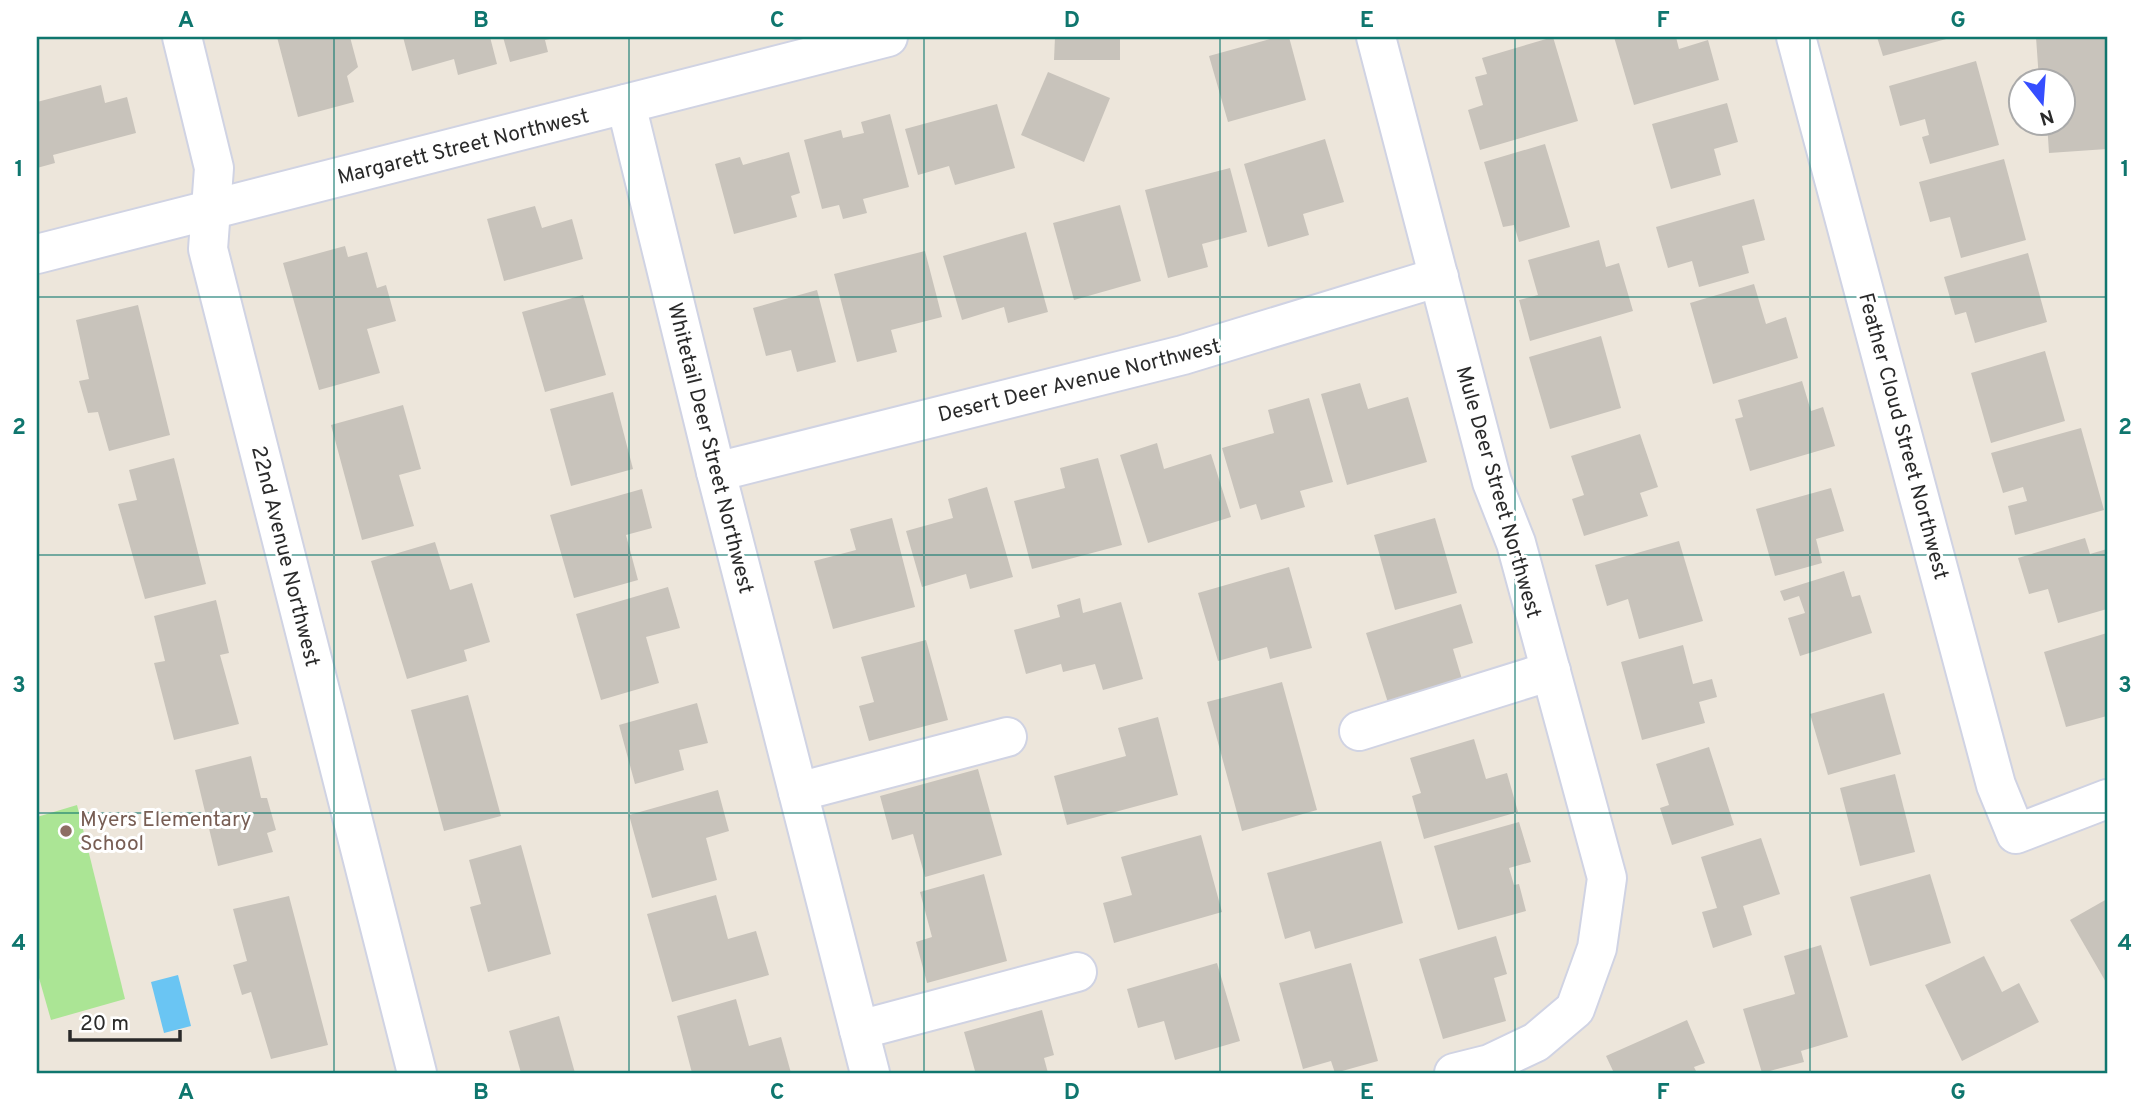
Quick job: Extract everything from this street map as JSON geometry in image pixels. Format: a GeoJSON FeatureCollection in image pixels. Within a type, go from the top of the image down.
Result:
{"type":"FeatureCollection","features":[{"type":"Feature","properties":{"kind":"street","name":"22nd Avenue Northwest"},"geometry":{"type":"LineString","coordinates":[[181,37],[214,168],[208,249],[417,1073]]}},
{"type":"Feature","properties":{"kind":"street","name":"Margarett Street Northwest"},"geometry":{"type":"LineString","coordinates":[[37,254],[888,37]]}},
{"type":"Feature","properties":{"kind":"street","name":"Mule Deer Street Northwest"},"geometry":{"type":"LineString","coordinates":[[1376,37],[1492,482],[1516,543],[1607,878],[1597,948],[1575,1009],[1536,1041],[1490,1064],[1454,1073]]}},
{"type":"Feature","properties":{"kind":"street","name":"Feather Cloud Street Northwest"},"geometry":{"type":"LineString","coordinates":[[1796,37],[1996,785],[2016,834],[2107,799]]}},
{"type":"Feature","properties":{"kind":"street","name":"Whitetail Deer Street Northwest"},"geometry":{"type":"LineString","coordinates":[[626,104],[716,472],[870,1073]]}},
{"type":"Feature","properties":{"kind":"street","name":"Desert Deer Avenue Northwest"},"geometry":{"type":"LineString","coordinates":[[716,472],[1183,355],[1439,278]]}},
{"type":"Feature","properties":{"kind":"street"},"geometry":{"type":"LineString","coordinates":[[1359,731],[1551,671]]}},
{"type":"Feature","properties":{"kind":"street"},"geometry":{"type":"LineString","coordinates":[[798,792],[1007,737]]}},
{"type":"Feature","properties":{"kind":"street"},"geometry":{"type":"LineString","coordinates":[[859,1030],[1077,972]]}},
{"type":"Feature","properties":{"kind":"green space"},"geometry":{"type":"Polygon","coordinates":[[[77,805],[125,999],[51,1020],[37,971],[37,817],[77,805]]]}},
{"type":"Feature","properties":{"kind":"water"},"geometry":{"type":"Polygon","coordinates":[[[178,975],[191,1026],[164,1033],[151,982],[178,975]]]}},
{"type":"Feature","properties":{"kind":"building"},"geometry":{"type":"Polygon","coordinates":[[[277,37],[350,37],[358,67],[347,76],[354,102],[298,117],[277,37]]]}},
{"type":"Feature","properties":{"kind":"building"},"geometry":{"type":"Polygon","coordinates":[[[403,37],[490,37],[497,64],[458,75],[454,59],[412,71],[403,37]]]}},
{"type":"Feature","properties":{"kind":"building"},"geometry":{"type":"Polygon","coordinates":[[[503,37],[555,38],[545,40],[548,52],[510,62],[503,37]]]}},
{"type":"Feature","properties":{"kind":"building"},"geometry":{"type":"Polygon","coordinates":[[[1055,37],[1120,37],[1120,60],[1054,60],[1055,37]]]}},
{"type":"Feature","properties":{"kind":"building"},"geometry":{"type":"Polygon","coordinates":[[[1277,37],[1289,37],[1306,100],[1228,122],[1209,56],[1277,37]]]}},
{"type":"Feature","properties":{"kind":"building"},"geometry":{"type":"Polygon","coordinates":[[[1553,37],[1578,121],[1480,150],[1468,110],[1483,105],[1475,77],[1487,74],[1482,58],[1553,37]]]}},
{"type":"Feature","properties":{"kind":"building"},"geometry":{"type":"Polygon","coordinates":[[[1614,37],[1676,37],[1679,49],[1708,40],[1719,80],[1634,105],[1614,37]]]}},
{"type":"Feature","properties":{"kind":"building"},"geometry":{"type":"Polygon","coordinates":[[[1877,37],[1950,37],[1950,38],[1883,56],[1877,37]]]}},
{"type":"Feature","properties":{"kind":"building"},"geometry":{"type":"Polygon","coordinates":[[[2036,37],[2107,37],[2107,149],[2049,153],[2048,136],[2078,136],[2078,66],[2038,66],[2036,37]]]}},
{"type":"Feature","properties":{"kind":"building"},"geometry":{"type":"Polygon","coordinates":[[[1976,61],[1999,145],[1930,164],[1922,137],[1929,135],[1925,119],[1900,126],[1889,86],[1976,61]]]}},
{"type":"Feature","properties":{"kind":"building"},"geometry":{"type":"Polygon","coordinates":[[[1048,72],[1110,98],[1084,162],[1021,135],[1048,72]]]}},
{"type":"Feature","properties":{"kind":"building"},"geometry":{"type":"Polygon","coordinates":[[[101,85],[105,103],[127,97],[136,133],[53,155],[55,163],[37,168],[37,102],[101,85]]]}},
{"type":"Feature","properties":{"kind":"building"},"geometry":{"type":"Polygon","coordinates":[[[1727,103],[1738,142],[1714,149],[1721,175],[1671,189],[1652,124],[1727,103]]]}},
{"type":"Feature","properties":{"kind":"building"},"geometry":{"type":"Polygon","coordinates":[[[997,104],[1015,168],[955,185],[949,166],[918,175],[905,129],[997,104]]]}},
{"type":"Feature","properties":{"kind":"building"},"geometry":{"type":"Polygon","coordinates":[[[890,114],[909,187],[863,199],[867,213],[843,219],[839,205],[822,209],[804,140],[841,130],[843,138],[864,133],[861,122],[890,114]]]}},
{"type":"Feature","properties":{"kind":"building"},"geometry":{"type":"Polygon","coordinates":[[[1325,139],[1344,202],[1303,214],[1309,235],[1268,247],[1244,164],[1325,139]]]}},
{"type":"Feature","properties":{"kind":"building"},"geometry":{"type":"Polygon","coordinates":[[[1545,144],[1570,227],[1519,242],[1514,225],[1503,227],[1484,162],[1545,144]]]}},
{"type":"Feature","properties":{"kind":"building"},"geometry":{"type":"Polygon","coordinates":[[[789,152],[800,193],[791,196],[797,217],[734,234],[715,164],[740,157],[743,165],[789,152]]]}},
{"type":"Feature","properties":{"kind":"building"},"geometry":{"type":"Polygon","coordinates":[[[2004,159],[2026,240],[1961,258],[1950,217],[1930,222],[1919,182],[2004,159]]]}},
{"type":"Feature","properties":{"kind":"building"},"geometry":{"type":"Polygon","coordinates":[[[1230,168],[1247,232],[1202,244],[1208,267],[1168,278],[1145,190],[1230,168]]]}},
{"type":"Feature","properties":{"kind":"building"},"geometry":{"type":"Polygon","coordinates":[[[1754,199],[1765,240],[1742,246],[1749,273],[1699,287],[1692,261],[1668,268],[1656,227],[1754,199]]]}},
{"type":"Feature","properties":{"kind":"building"},"geometry":{"type":"Polygon","coordinates":[[[1120,205],[1141,281],[1074,300],[1053,223],[1120,205]]]}},
{"type":"Feature","properties":{"kind":"building"},"geometry":{"type":"Polygon","coordinates":[[[535,206],[542,228],[572,219],[583,259],[504,281],[487,219],[535,206]]]}},
{"type":"Feature","properties":{"kind":"building"},"geometry":{"type":"Polygon","coordinates":[[[1026,232],[1048,312],[1008,323],[1004,307],[962,320],[943,256],[1026,232]]]}},
{"type":"Feature","properties":{"kind":"building"},"geometry":{"type":"Polygon","coordinates":[[[1599,240],[1606,267],[1619,263],[1633,311],[1530,341],[1519,300],[1538,295],[1528,260],[1599,240]]]}},
{"type":"Feature","properties":{"kind":"building"},"geometry":{"type":"Polygon","coordinates":[[[345,246],[348,257],[367,252],[377,288],[386,285],[396,321],[367,329],[380,373],[319,390],[283,263],[345,246]]]}},
{"type":"Feature","properties":{"kind":"building"},"geometry":{"type":"Polygon","coordinates":[[[925,251],[942,317],[891,330],[897,352],[857,362],[834,274],[925,251]]]}},
{"type":"Feature","properties":{"kind":"building"},"geometry":{"type":"Polygon","coordinates":[[[2028,253],[2047,322],[1975,343],[1966,312],[1955,315],[1944,277],[2028,253]]]}},
{"type":"Feature","properties":{"kind":"building"},"geometry":{"type":"Polygon","coordinates":[[[1754,284],[1766,324],[1786,317],[1798,358],[1713,384],[1690,303],[1754,284]]]}},
{"type":"Feature","properties":{"kind":"building"},"geometry":{"type":"Polygon","coordinates":[[[817,290],[836,362],[797,372],[791,350],[766,356],[753,308],[817,290]]]}},
{"type":"Feature","properties":{"kind":"building"},"geometry":{"type":"Polygon","coordinates":[[[583,295],[606,375],[545,392],[522,312],[583,295]]]}},
{"type":"Feature","properties":{"kind":"building"},"geometry":{"type":"Polygon","coordinates":[[[138,305],[170,435],[109,451],[98,412],[88,413],[79,381],[89,379],[76,320],[138,305]]]}},
{"type":"Feature","properties":{"kind":"building"},"geometry":{"type":"Polygon","coordinates":[[[1601,336],[1621,408],[1550,429],[1529,357],[1601,336]]]}},
{"type":"Feature","properties":{"kind":"building"},"geometry":{"type":"Polygon","coordinates":[[[2045,351],[2065,421],[1991,443],[1971,373],[2045,351]]]}},
{"type":"Feature","properties":{"kind":"building"},"geometry":{"type":"Polygon","coordinates":[[[1802,381],[1811,411],[1823,407],[1835,446],[1750,471],[1735,419],[1743,417],[1738,400],[1802,381]]]}},
{"type":"Feature","properties":{"kind":"building"},"geometry":{"type":"Polygon","coordinates":[[[1360,383],[1368,409],[1408,397],[1427,462],[1347,485],[1321,394],[1360,383]]]}},
{"type":"Feature","properties":{"kind":"building"},"geometry":{"type":"Polygon","coordinates":[[[613,392],[633,469],[571,486],[550,409],[613,392]]]}},
{"type":"Feature","properties":{"kind":"building"},"geometry":{"type":"Polygon","coordinates":[[[1309,398],[1333,482],[1300,491],[1305,507],[1261,520],[1256,504],[1240,509],[1222,448],[1274,433],[1268,410],[1309,398]]]}},
{"type":"Feature","properties":{"kind":"building"},"geometry":{"type":"Polygon","coordinates":[[[403,405],[421,469],[399,475],[414,526],[362,540],[331,425],[403,405]]]}},
{"type":"Feature","properties":{"kind":"building"},"geometry":{"type":"Polygon","coordinates":[[[2081,428],[2104,510],[2015,535],[2008,506],[2027,501],[2023,487],[2003,493],[1991,453],[2081,428]]]}},
{"type":"Feature","properties":{"kind":"building"},"geometry":{"type":"Polygon","coordinates":[[[1640,434],[1658,487],[1640,493],[1648,516],[1584,536],[1572,499],[1584,495],[1571,456],[1640,434]]]}},
{"type":"Feature","properties":{"kind":"building"},"geometry":{"type":"Polygon","coordinates":[[[1157,443],[1164,469],[1211,454],[1231,517],[1148,543],[1120,455],[1157,443]]]}},
{"type":"Feature","properties":{"kind":"building"},"geometry":{"type":"Polygon","coordinates":[[[174,458],[206,584],[145,599],[118,504],[137,500],[129,470],[174,458]]]}},
{"type":"Feature","properties":{"kind":"building"},"geometry":{"type":"Polygon","coordinates":[[[1098,458],[1122,545],[1032,569],[1014,501],[1065,488],[1060,468],[1098,458]]]}},
{"type":"Feature","properties":{"kind":"building"},"geometry":{"type":"Polygon","coordinates":[[[987,487],[1013,577],[970,589],[966,574],[922,587],[906,531],[953,518],[948,499],[987,487]]]}},
{"type":"Feature","properties":{"kind":"building"},"geometry":{"type":"Polygon","coordinates":[[[1831,488],[1844,531],[1816,539],[1822,563],[1775,576],[1756,509],[1831,488]]]}},
{"type":"Feature","properties":{"kind":"building"},"geometry":{"type":"Polygon","coordinates":[[[642,489],[652,528],[626,535],[638,580],[574,598],[550,515],[642,489]]]}},
{"type":"Feature","properties":{"kind":"building"},"geometry":{"type":"Polygon","coordinates":[[[892,518],[915,607],[833,629],[814,561],[856,550],[850,529],[892,518]]]}},
{"type":"Feature","properties":{"kind":"building"},"geometry":{"type":"Polygon","coordinates":[[[1435,518],[1457,593],[1395,610],[1374,535],[1435,518]]]}},
{"type":"Feature","properties":{"kind":"building"},"geometry":{"type":"Polygon","coordinates":[[[2085,538],[2090,554],[2107,549],[2107,609],[2058,623],[2048,589],[2029,594],[2018,558],[2085,538]]]}},
{"type":"Feature","properties":{"kind":"building"},"geometry":{"type":"Polygon","coordinates":[[[1679,541],[1703,621],[1639,639],[1628,599],[1607,606],[1595,565],[1679,541]]]}},
{"type":"Feature","properties":{"kind":"building"},"geometry":{"type":"Polygon","coordinates":[[[435,542],[450,590],[472,583],[490,642],[464,650],[467,661],[407,679],[371,561],[435,542]]]}},
{"type":"Feature","properties":{"kind":"building"},"geometry":{"type":"Polygon","coordinates":[[[1289,567],[1312,648],[1270,659],[1267,647],[1218,661],[1198,593],[1289,567]]]}},
{"type":"Feature","properties":{"kind":"building"},"geometry":{"type":"Polygon","coordinates":[[[1844,571],[1852,597],[1860,595],[1872,633],[1800,656],[1788,618],[1805,613],[1799,596],[1784,601],[1780,591],[1844,571]]]}},
{"type":"Feature","properties":{"kind":"building"},"geometry":{"type":"Polygon","coordinates":[[[668,587],[680,628],[646,637],[659,683],[601,700],[576,614],[668,587]]]}},
{"type":"Feature","properties":{"kind":"building"},"geometry":{"type":"Polygon","coordinates":[[[1080,598],[1083,613],[1121,602],[1143,679],[1103,690],[1095,664],[1063,672],[1061,664],[1026,674],[1014,630],[1060,617],[1057,605],[1080,598]]]}},
{"type":"Feature","properties":{"kind":"building"},"geometry":{"type":"Polygon","coordinates":[[[216,600],[229,653],[220,655],[239,724],[174,740],[154,663],[165,661],[154,616],[216,600]]]}},
{"type":"Feature","properties":{"kind":"building"},"geometry":{"type":"Polygon","coordinates":[[[1461,604],[1473,643],[1453,649],[1464,686],[1390,709],[1366,633],[1461,604]]]}},
{"type":"Feature","properties":{"kind":"building"},"geometry":{"type":"Polygon","coordinates":[[[2107,633],[2107,716],[2066,727],[2044,652],[2107,633]]]}},
{"type":"Feature","properties":{"kind":"building"},"geometry":{"type":"Polygon","coordinates":[[[926,640],[948,720],[869,741],[859,706],[874,702],[861,657],[926,640]]]}},
{"type":"Feature","properties":{"kind":"building"},"geometry":{"type":"Polygon","coordinates":[[[1683,645],[1693,684],[1712,679],[1717,697],[1699,702],[1705,723],[1642,740],[1621,662],[1683,645]]]}},
{"type":"Feature","properties":{"kind":"building"},"geometry":{"type":"Polygon","coordinates":[[[1282,682],[1317,810],[1242,831],[1207,702],[1282,682]]]}},
{"type":"Feature","properties":{"kind":"building"},"geometry":{"type":"Polygon","coordinates":[[[1884,693],[1901,754],[1828,775],[1810,714],[1884,693]]]}},
{"type":"Feature","properties":{"kind":"building"},"geometry":{"type":"Polygon","coordinates":[[[468,695],[501,816],[444,831],[411,710],[468,695]]]}},
{"type":"Feature","properties":{"kind":"building"},"geometry":{"type":"Polygon","coordinates":[[[697,703],[708,743],[679,750],[684,770],[635,784],[619,725],[697,703]]]}},
{"type":"Feature","properties":{"kind":"building"},"geometry":{"type":"Polygon","coordinates":[[[1158,717],[1178,795],[1067,825],[1054,776],[1126,756],[1118,728],[1158,717]]]}},
{"type":"Feature","properties":{"kind":"building"},"geometry":{"type":"Polygon","coordinates":[[[1474,739],[1486,779],[1507,773],[1518,812],[1424,839],[1412,796],[1421,793],[1410,758],[1474,739]]]}},
{"type":"Feature","properties":{"kind":"building"},"geometry":{"type":"Polygon","coordinates":[[[1709,747],[1734,825],[1672,845],[1660,808],[1669,805],[1656,764],[1709,747]]]}},
{"type":"Feature","properties":{"kind":"building"},"geometry":{"type":"Polygon","coordinates":[[[251,756],[261,798],[267,798],[276,830],[267,833],[273,852],[218,866],[195,770],[251,756]]]}},
{"type":"Feature","properties":{"kind":"building"},"geometry":{"type":"Polygon","coordinates":[[[978,769],[1002,855],[925,877],[913,834],[892,840],[880,796],[978,769]]]}},
{"type":"Feature","properties":{"kind":"building"},"geometry":{"type":"Polygon","coordinates":[[[1895,774],[1915,852],[1860,866],[1840,788],[1895,774]]]}},
{"type":"Feature","properties":{"kind":"building"},"geometry":{"type":"Polygon","coordinates":[[[718,790],[729,831],[706,838],[717,880],[652,898],[629,815],[718,790]]]}},
{"type":"Feature","properties":{"kind":"building"},"geometry":{"type":"Polygon","coordinates":[[[1519,822],[1531,862],[1509,868],[1514,885],[1519,884],[1526,911],[1458,930],[1434,846],[1519,822]]]}},
{"type":"Feature","properties":{"kind":"building"},"geometry":{"type":"Polygon","coordinates":[[[1201,835],[1222,912],[1114,943],[1103,903],[1132,895],[1121,857],[1201,835]]]}},
{"type":"Feature","properties":{"kind":"building"},"geometry":{"type":"Polygon","coordinates":[[[1761,838],[1780,894],[1743,906],[1752,935],[1713,948],[1702,912],[1717,908],[1701,857],[1761,838]]]}},
{"type":"Feature","properties":{"kind":"building"},"geometry":{"type":"Polygon","coordinates":[[[1381,841],[1403,923],[1315,949],[1310,931],[1285,939],[1267,873],[1381,841]]]}},
{"type":"Feature","properties":{"kind":"building"},"geometry":{"type":"Polygon","coordinates":[[[521,845],[551,954],[488,972],[470,907],[481,904],[469,860],[521,845]]]}},
{"type":"Feature","properties":{"kind":"building"},"geometry":{"type":"Polygon","coordinates":[[[984,874],[1007,961],[927,983],[916,942],[932,937],[920,892],[984,874]]]}},
{"type":"Feature","properties":{"kind":"building"},"geometry":{"type":"Polygon","coordinates":[[[1930,874],[1951,943],[1870,966],[1850,897],[1930,874]]]}},
{"type":"Feature","properties":{"kind":"building"},"geometry":{"type":"Polygon","coordinates":[[[716,895],[728,939],[756,931],[769,975],[672,1002],[647,914],[716,895]]]}},
{"type":"Feature","properties":{"kind":"building"},"geometry":{"type":"Polygon","coordinates":[[[289,896],[328,1045],[271,1059],[251,992],[242,995],[233,965],[247,961],[233,909],[289,896]]]}},
{"type":"Feature","properties":{"kind":"building"},"geometry":{"type":"Polygon","coordinates":[[[2107,899],[2107,984],[2070,920],[2107,899]]]}},
{"type":"Feature","properties":{"kind":"building"},"geometry":{"type":"Polygon","coordinates":[[[1496,936],[1507,974],[1494,978],[1506,1021],[1443,1039],[1419,959],[1496,936]]]}},
{"type":"Feature","properties":{"kind":"building"},"geometry":{"type":"Polygon","coordinates":[[[1821,945],[1848,1037],[1801,1051],[1804,1062],[1762,1073],[1743,1009],[1795,994],[1784,956],[1821,945]]]}},
{"type":"Feature","properties":{"kind":"building"},"geometry":{"type":"Polygon","coordinates":[[[1984,956],[2002,992],[2019,983],[2039,1022],[1962,1061],[1925,985],[1984,956]]]}},
{"type":"Feature","properties":{"kind":"building"},"geometry":{"type":"Polygon","coordinates":[[[1217,963],[1240,1041],[1175,1060],[1164,1021],[1138,1028],[1127,989],[1217,963]]]}},
{"type":"Feature","properties":{"kind":"building"},"geometry":{"type":"Polygon","coordinates":[[[1351,963],[1378,1061],[1335,1073],[1331,1061],[1303,1069],[1279,983],[1351,963]]]}},
{"type":"Feature","properties":{"kind":"building"},"geometry":{"type":"Polygon","coordinates":[[[736,999],[749,1046],[781,1037],[791,1073],[692,1073],[677,1016],[736,999]]]}},
{"type":"Feature","properties":{"kind":"building"},"geometry":{"type":"Polygon","coordinates":[[[1042,1010],[1054,1055],[1044,1058],[1048,1073],[970,1073],[975,1071],[964,1032],[1042,1010]]]}},
{"type":"Feature","properties":{"kind":"building"},"geometry":{"type":"Polygon","coordinates":[[[559,1016],[575,1073],[521,1073],[509,1031],[559,1016]]]}},
{"type":"Feature","properties":{"kind":"building"},"geometry":{"type":"Polygon","coordinates":[[[1687,1020],[1705,1063],[1694,1067],[1697,1073],[1614,1073],[1606,1056],[1687,1020]]]}},
{"type":"Feature","properties":{"kind":"place","name":"Myers Elementary School"},"geometry":{"type":"Point","coordinates":[66,831]}}]}
